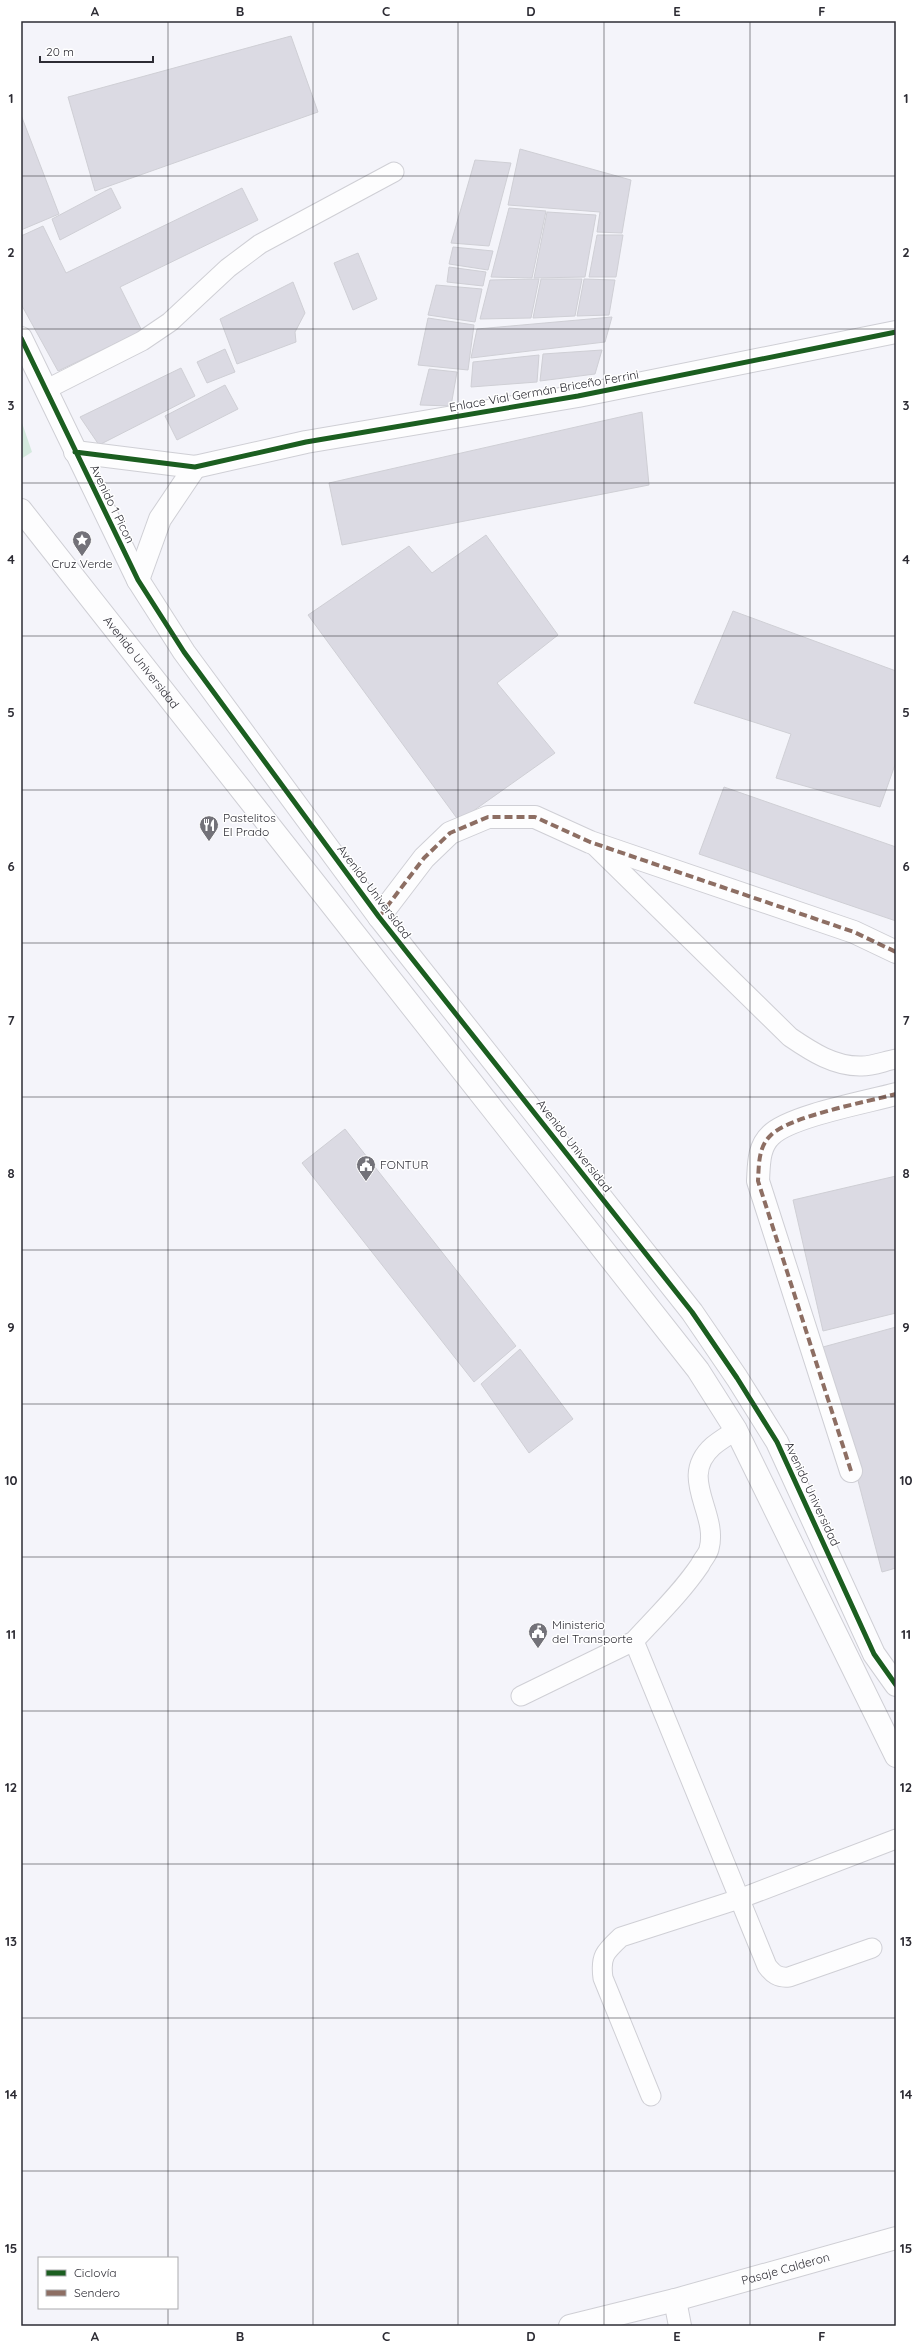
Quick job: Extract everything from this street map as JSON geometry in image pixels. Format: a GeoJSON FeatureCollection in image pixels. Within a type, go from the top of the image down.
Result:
{"type":"FeatureCollection","features":[{"type":"Feature","properties":{"kind":"street","name":"Enlace Vial Germán Briceño Ferrini"},"geometry":{"type":"LineString","coordinates":[[75,452],[195,467],[306,442],[578,396],[896,332]]}},
{"type":"Feature","properties":{"kind":"street","name":"Avenido 1 Picon"},"geometry":{"type":"LineString","coordinates":[[21,338],[138,580],[184,652]]}},
{"type":"Feature","properties":{"kind":"street"},"geometry":{"type":"LineString","coordinates":[[138,580],[160,519],[195,467]]}},
{"type":"Feature","properties":{"kind":"street","name":"Avenido Universidad"},"geometry":{"type":"LineString","coordinates":[[21,510],[698,1370],[736,1430],[896,1756]]}},
{"type":"Feature","properties":{"kind":"street","name":"Avenido Universidad"},"geometry":{"type":"LineString","coordinates":[[184,652],[380,917],[692,1312],[737,1378],[777,1442],[874,1654],[896,1685]]}},
{"type":"Feature","properties":{"kind":"street"},"geometry":{"type":"LineString","coordinates":[[380,917],[424,858],[450,833],[488,817],[535,816],[590,842],[854,932],[896,952]]}},
{"type":"Feature","properties":{"kind":"street"},"geometry":{"type":"LineString","coordinates":[[851,1471],[758,1181],[759,1154],[770,1135],[792,1121],[896,1094]]}},
{"type":"Feature","properties":{"kind":"street","name":"Pasaje Calderon"},"geometry":{"type":"LineString","coordinates":[[570,2326],[675,2300],[896,2238]]}},
{"type":"Feature","properties":{"kind":"street"},"geometry":{"type":"LineString","coordinates":[[675,2300],[680,2326]]}},
{"type":"Feature","properties":{"kind":"lane"},"geometry":{"type":"LineString","coordinates":[[45,390],[142,341],[170,322],[228,268],[260,244],[394,172]]}},
{"type":"Feature","properties":{"kind":"lane"},"geometry":{"type":"LineString","coordinates":[[590,842],[790,1037],[815,1055],[839,1063],[862,1066],[896,1059]]}},
{"type":"Feature","properties":{"kind":"lane"},"geometry":{"type":"LineString","coordinates":[[521,1696],[634,1641],[687,1585],[709,1550],[711,1524],[698,1486],[698,1469],[705,1455],[713,1445],[736,1430]]}},
{"type":"Feature","properties":{"kind":"lane"},"geometry":{"type":"LineString","coordinates":[[634,1641],[739,1899],[767,1966],[773,1974],[781,1978],[789,1977],[872,1948]]}},
{"type":"Feature","properties":{"kind":"lane"},"geometry":{"type":"LineString","coordinates":[[651,2096],[604,1978],[601,1963],[608,1949],[621,1937],[739,1899],[896,1839]]}},
{"type":"Feature","properties":{"kind":"green space"},"geometry":{"type":"Polygon","coordinates":[[[21,420],[32,452],[21,459],[21,420]]]}},
{"type":"Feature","properties":{"kind":"building"},"geometry":{"type":"Polygon","coordinates":[[[291,36],[318,112],[95,191],[68,97],[291,36]]]}},
{"type":"Feature","properties":{"kind":"building"},"geometry":{"type":"Polygon","coordinates":[[[21,115],[59,214],[21,230],[21,115]]]}},
{"type":"Feature","properties":{"kind":"building"},"geometry":{"type":"Polygon","coordinates":[[[520,149],[631,180],[622,233],[597,232],[600,212],[508,205],[520,149]]]}},
{"type":"Feature","properties":{"kind":"building"},"geometry":{"type":"Polygon","coordinates":[[[475,160],[511,163],[489,246],[451,243],[475,160]]]}},
{"type":"Feature","properties":{"kind":"building"},"geometry":{"type":"Polygon","coordinates":[[[111,188],[121,208],[60,240],[52,219],[111,188]]]}},
{"type":"Feature","properties":{"kind":"building"},"geometry":{"type":"Polygon","coordinates":[[[242,188],[258,220],[120,287],[142,331],[58,371],[21,304],[21,236],[43,226],[66,273],[242,188]]]}},
{"type":"Feature","properties":{"kind":"building"},"geometry":{"type":"Polygon","coordinates":[[[509,208],[546,211],[532,278],[491,277],[509,208]]]}},
{"type":"Feature","properties":{"kind":"building"},"geometry":{"type":"Polygon","coordinates":[[[547,212],[596,215],[585,277],[534,278],[547,212]]]}},
{"type":"Feature","properties":{"kind":"building"},"geometry":{"type":"Polygon","coordinates":[[[597,235],[623,235],[616,277],[589,277],[597,235]]]}},
{"type":"Feature","properties":{"kind":"building"},"geometry":{"type":"Polygon","coordinates":[[[453,247],[493,251],[488,270],[449,264],[453,247]]]}},
{"type":"Feature","properties":{"kind":"building"},"geometry":{"type":"Polygon","coordinates":[[[358,253],[377,299],[353,310],[334,263],[358,253]]]}},
{"type":"Feature","properties":{"kind":"building"},"geometry":{"type":"Polygon","coordinates":[[[449,267],[486,272],[483,286],[447,282],[449,267]]]}},
{"type":"Feature","properties":{"kind":"building"},"geometry":{"type":"Polygon","coordinates":[[[539,279],[531,318],[480,319],[490,280],[539,279]]]}},
{"type":"Feature","properties":{"kind":"building"},"geometry":{"type":"Polygon","coordinates":[[[541,279],[582,279],[575,316],[533,318],[541,279]]]}},
{"type":"Feature","properties":{"kind":"building"},"geometry":{"type":"Polygon","coordinates":[[[584,279],[615,280],[609,315],[577,316],[584,279]]]}},
{"type":"Feature","properties":{"kind":"building"},"geometry":{"type":"Polygon","coordinates":[[[293,282],[305,313],[295,332],[296,342],[237,364],[220,319],[293,282]]]}},
{"type":"Feature","properties":{"kind":"building"},"geometry":{"type":"Polygon","coordinates":[[[436,285],[482,289],[475,322],[428,315],[436,285]]]}},
{"type":"Feature","properties":{"kind":"building"},"geometry":{"type":"Polygon","coordinates":[[[612,317],[605,342],[471,358],[477,329],[612,317]]]}},
{"type":"Feature","properties":{"kind":"building"},"geometry":{"type":"Polygon","coordinates":[[[428,318],[474,325],[468,370],[418,365],[428,318]]]}},
{"type":"Feature","properties":{"kind":"building"},"geometry":{"type":"Polygon","coordinates":[[[225,349],[235,372],[207,383],[197,362],[225,349]]]}},
{"type":"Feature","properties":{"kind":"building"},"geometry":{"type":"Polygon","coordinates":[[[602,350],[595,374],[540,381],[543,354],[602,350]]]}},
{"type":"Feature","properties":{"kind":"building"},"geometry":{"type":"Polygon","coordinates":[[[539,355],[537,382],[471,387],[473,362],[539,355]]]}},
{"type":"Feature","properties":{"kind":"building"},"geometry":{"type":"Polygon","coordinates":[[[181,368],[195,396],[99,445],[80,417],[181,368]]]}},
{"type":"Feature","properties":{"kind":"building"},"geometry":{"type":"Polygon","coordinates":[[[429,369],[457,372],[451,406],[420,405],[429,369]]]}},
{"type":"Feature","properties":{"kind":"building"},"geometry":{"type":"Polygon","coordinates":[[[225,385],[238,409],[177,440],[165,416],[225,385]]]}},
{"type":"Feature","properties":{"kind":"building"},"geometry":{"type":"Polygon","coordinates":[[[642,412],[649,485],[342,545],[329,483],[642,412]]]}},
{"type":"Feature","properties":{"kind":"building"},"geometry":{"type":"Polygon","coordinates":[[[486,535],[558,635],[497,683],[555,753],[459,821],[308,615],[409,546],[432,573],[486,535]]]}},
{"type":"Feature","properties":{"kind":"building"},"geometry":{"type":"Polygon","coordinates":[[[733,611],[896,671],[896,762],[880,807],[776,778],[791,734],[694,703],[733,611]]]}},
{"type":"Feature","properties":{"kind":"building"},"geometry":{"type":"Polygon","coordinates":[[[724,787],[896,847],[896,921],[699,854],[724,787]]]}},
{"type":"Feature","properties":{"kind":"building"},"geometry":{"type":"Polygon","coordinates":[[[345,1129],[516,1346],[474,1382],[302,1163],[345,1129]]]}},
{"type":"Feature","properties":{"kind":"building"},"geometry":{"type":"Polygon","coordinates":[[[896,1176],[896,1313],[823,1331],[793,1200],[896,1176]]]}},
{"type":"Feature","properties":{"kind":"building"},"geometry":{"type":"Polygon","coordinates":[[[896,1327],[896,1568],[882,1572],[823,1347],[896,1327]]]}},
{"type":"Feature","properties":{"kind":"building"},"geometry":{"type":"Polygon","coordinates":[[[520,1349],[573,1419],[529,1453],[481,1384],[520,1349]]]}},
{"type":"Feature","properties":{"kind":"marked path"},"geometry":{"type":"LineString","coordinates":[[379,917],[424,858],[450,833],[488,817],[535,817],[590,842],[854,932],[896,952]]}},
{"type":"Feature","properties":{"kind":"marked path"},"geometry":{"type":"LineString","coordinates":[[851,1471],[758,1181],[759,1163],[761,1151],[767,1140],[781,1128],[830,1110],[896,1094]]}},
{"type":"Feature","properties":{"kind":"cycle path"},"geometry":{"type":"LineString","coordinates":[[75,452],[195,467],[306,442],[578,396],[896,332]]}},
{"type":"Feature","properties":{"kind":"cycle path"},"geometry":{"type":"LineString","coordinates":[[21,338],[138,580],[184,652],[379,917],[692,1312],[737,1378],[777,1442],[874,1654],[896,1685]]}},
{"type":"Feature","properties":{"kind":"place","name":"Cruz Verde"},"geometry":{"type":"Point","coordinates":[82,557]}},
{"type":"Feature","properties":{"kind":"place","name":"Pastelitos El Prado"},"geometry":{"type":"Point","coordinates":[209,842]}},
{"type":"Feature","properties":{"kind":"place","name":"FONTUR"},"geometry":{"type":"Point","coordinates":[366,1182]}},
{"type":"Feature","properties":{"kind":"place","name":"Ministerio del Transporte"},"geometry":{"type":"Point","coordinates":[538,1649]}}]}
